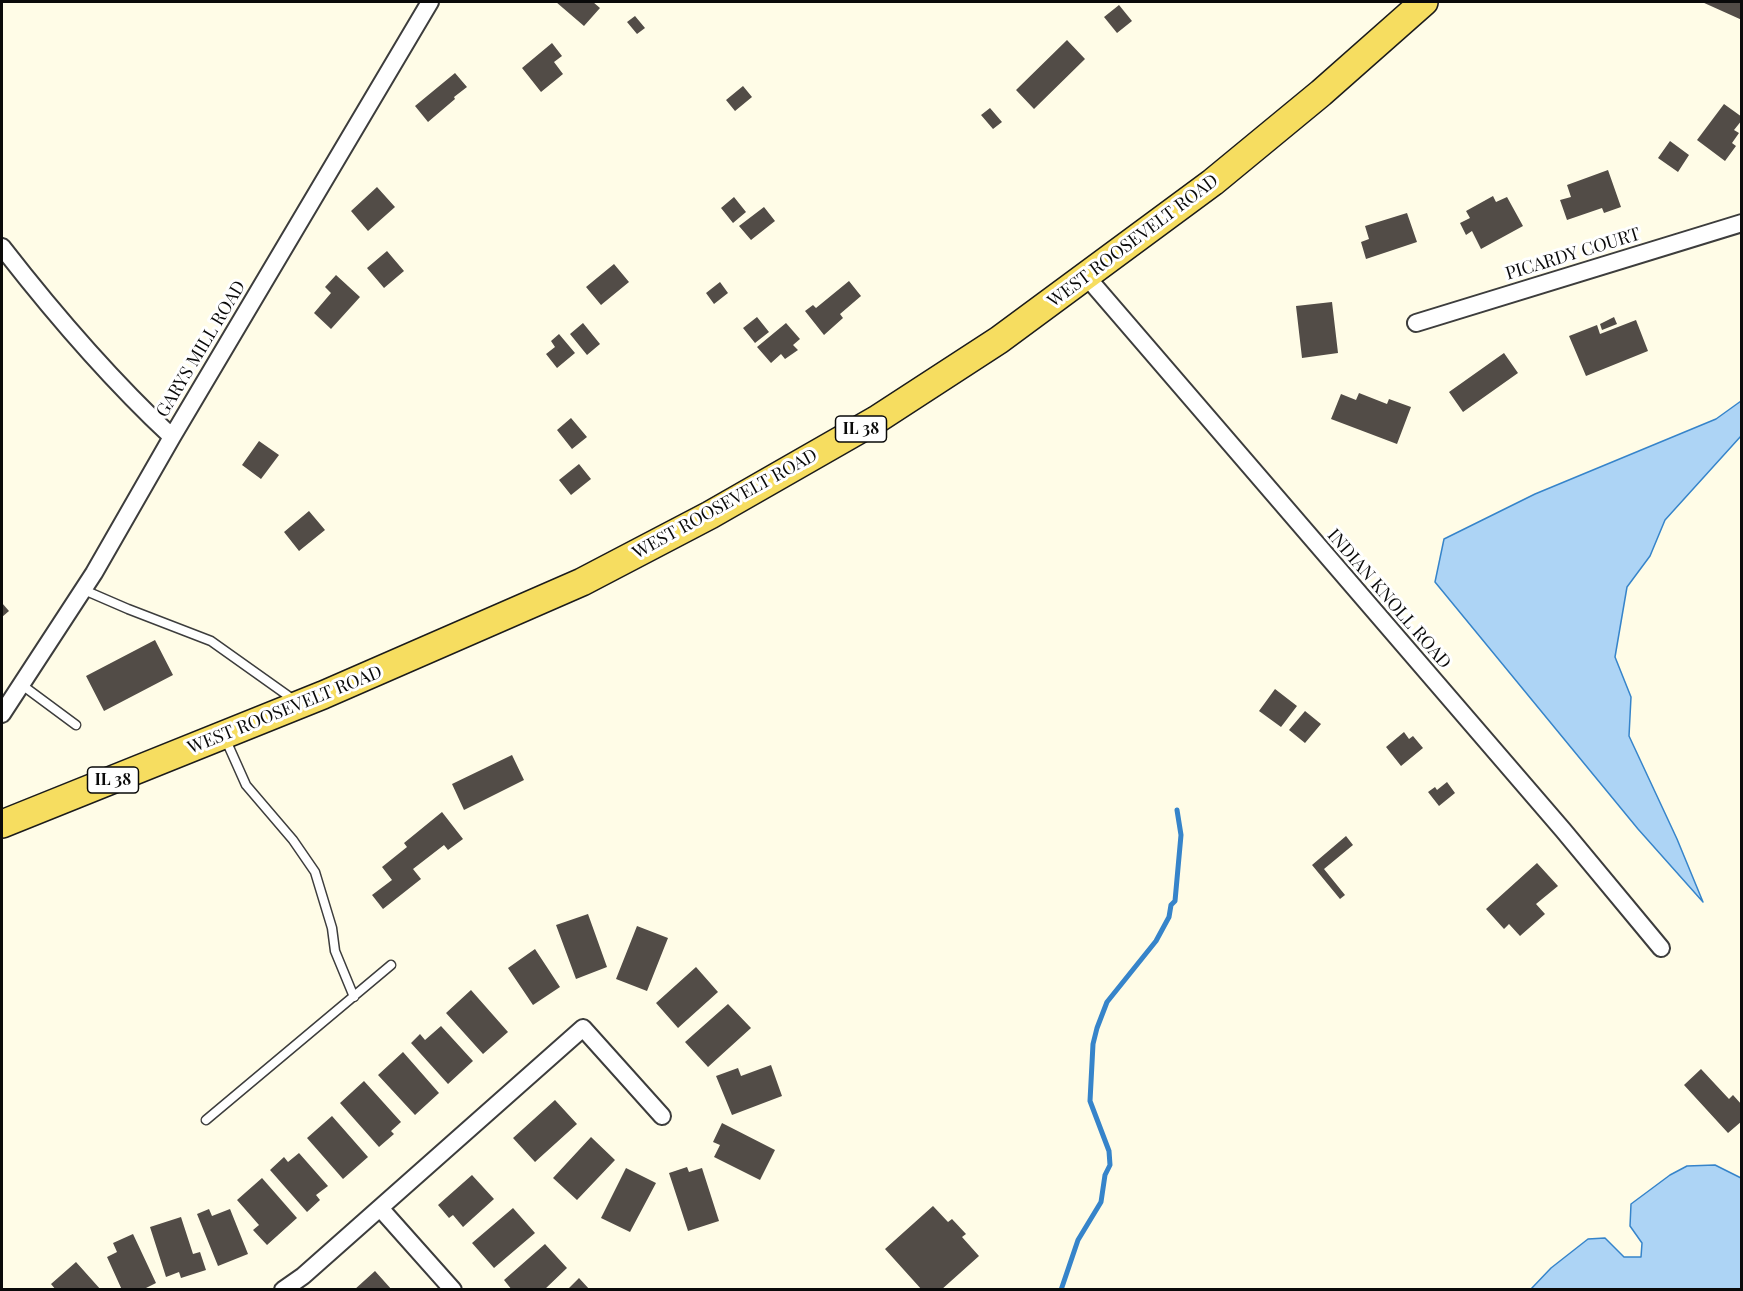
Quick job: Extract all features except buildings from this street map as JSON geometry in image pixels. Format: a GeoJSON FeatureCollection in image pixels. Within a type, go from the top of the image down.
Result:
{"type":"FeatureCollection","features":[{"type":"Feature","properties":{"kind":"main road","name":"WEST ROOSEVELT ROAD"},"geometry":{"type":"LineString","coordinates":[[2,824],[300,704],[582,582],[711,515],[876,420],[999,340],[1214,182],[1424,2]]}},
{"type":"Feature","properties":{"kind":"street","name":"GARYS MILL ROAD"},"geometry":{"type":"LineString","coordinates":[[2,714],[84,590],[430,2]]}},
{"type":"Feature","properties":{"kind":"street","name":"PICARDY COURT"},"geometry":{"type":"LineString","coordinates":[[1416,323],[1742,224]]}},
{"type":"Feature","properties":{"kind":"street"},"geometry":{"type":"LineString","coordinates":[[2,248],[47,305],[141,408],[172,437]]}},
{"type":"Feature","properties":{"kind":"street","name":"INDIAN KNOLL ROAD"},"geometry":{"type":"LineString","coordinates":[[1086,276],[1563,830],[1661,948]]}},
{"type":"Feature","properties":{"kind":"street"},"geometry":{"type":"LineString","coordinates":[[283,1290],[303,1276],[583,1028],[662,1116]]}},
{"type":"Feature","properties":{"kind":"street"},"geometry":{"type":"LineString","coordinates":[[380,1208],[453,1290]]}},
{"type":"Feature","properties":{"kind":"lane"},"geometry":{"type":"LineString","coordinates":[[84,590],[211,641],[300,704]]}},
{"type":"Feature","properties":{"kind":"lane"},"geometry":{"type":"LineString","coordinates":[[22,685],[76,725]]}},
{"type":"Feature","properties":{"kind":"lane"},"geometry":{"type":"LineString","coordinates":[[224,735],[246,785],[292,840],[315,872],[332,928],[335,951],[354,997]]}},
{"type":"Feature","properties":{"kind":"lane"},"geometry":{"type":"LineString","coordinates":[[206,1120],[391,965]]}},
{"type":"Feature","properties":{"kind":"water"},"geometry":{"type":"Polygon","coordinates":[[[1741,401],[1741,436],[1665,520],[1650,556],[1627,587],[1615,657],[1631,697],[1629,736],[1677,839],[1703,902],[1638,829],[1435,582],[1444,539],[1535,494],[1716,419],[1741,401]]]}},
{"type":"Feature","properties":{"kind":"water"},"geometry":{"type":"Polygon","coordinates":[[[1715,1165],[1741,1178],[1741,1289],[1531,1289],[1551,1268],[1588,1239],[1605,1238],[1624,1257],[1641,1257],[1642,1243],[1630,1226],[1631,1204],[1670,1175],[1687,1166],[1715,1165]]]}},
{"type":"Feature","properties":{"kind":"waterway"},"geometry":{"type":"LineString","coordinates":[[1061,1290],[1078,1240],[1101,1202],[1105,1175],[1110,1165],[1109,1151],[1090,1101],[1093,1044],[1107,1002],[1156,941],[1169,917],[1171,905],[1175,901],[1181,835],[1177,810]]}}]}
